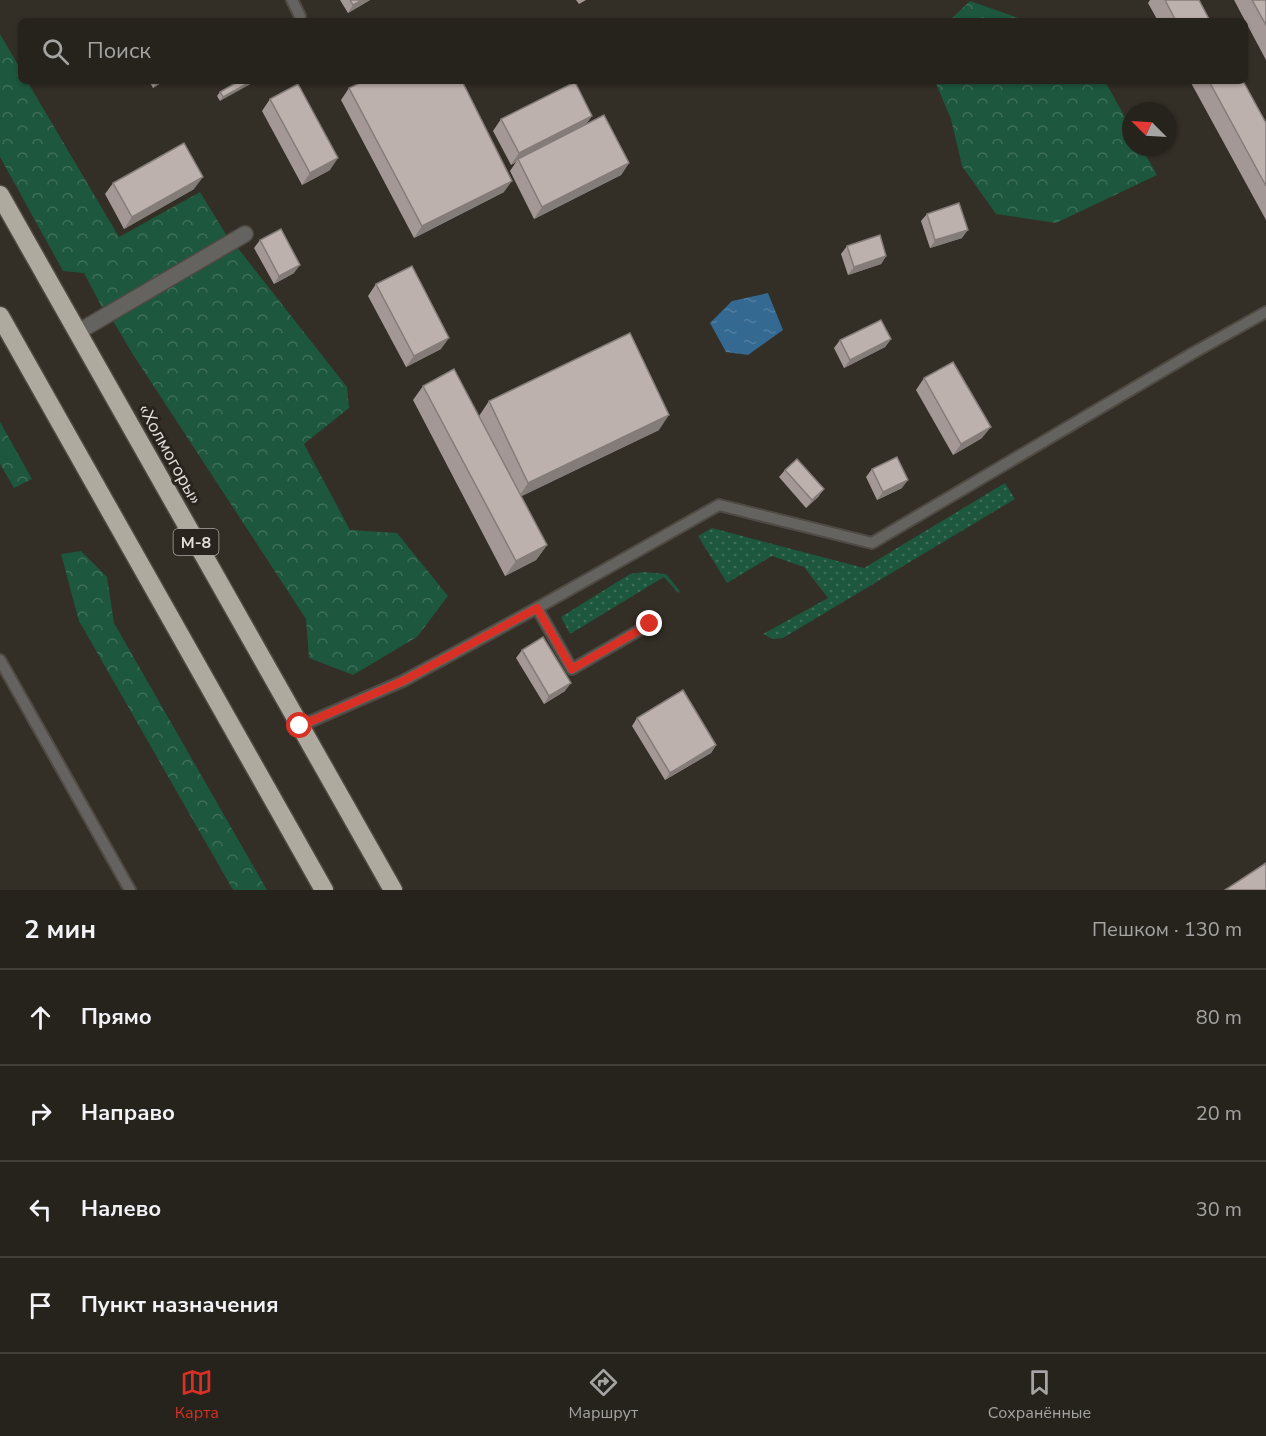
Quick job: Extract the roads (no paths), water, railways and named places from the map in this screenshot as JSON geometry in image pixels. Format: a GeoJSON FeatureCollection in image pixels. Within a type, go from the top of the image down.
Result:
{"type":"FeatureCollection","features":[{"type":"Feature","properties":{"kind":"highway","name":"«Холмогоры»"},"geometry":{"type":"LineString","coordinates":[[0,195],[393,890]]}},
{"type":"Feature","properties":{"kind":"highway"},"geometry":{"type":"LineString","coordinates":[[0,316],[324,890]]}},
{"type":"Feature","properties":{"kind":"street"},"geometry":{"type":"LineString","coordinates":[[78,332],[245,234]]}},
{"type":"Feature","properties":{"kind":"lane"},"geometry":{"type":"LineString","coordinates":[[292,0],[300,16]]}},
{"type":"Feature","properties":{"kind":"lane"},"geometry":{"type":"LineString","coordinates":[[300,726],[403,681],[719,505],[872,543],[1182,359],[1266,312]]}},
{"type":"Feature","properties":{"kind":"lane"},"geometry":{"type":"LineString","coordinates":[[537,608],[572,669],[650,624]]}},
{"type":"Feature","properties":{"kind":"lane"},"geometry":{"type":"LineString","coordinates":[[0,660],[130,890]]}},
{"type":"Feature","properties":{"kind":"water"},"geometry":{"type":"Polygon","coordinates":[[[768,293],[783,330],[748,355],[726,352],[710,323],[732,301],[768,293]]]}}]}
